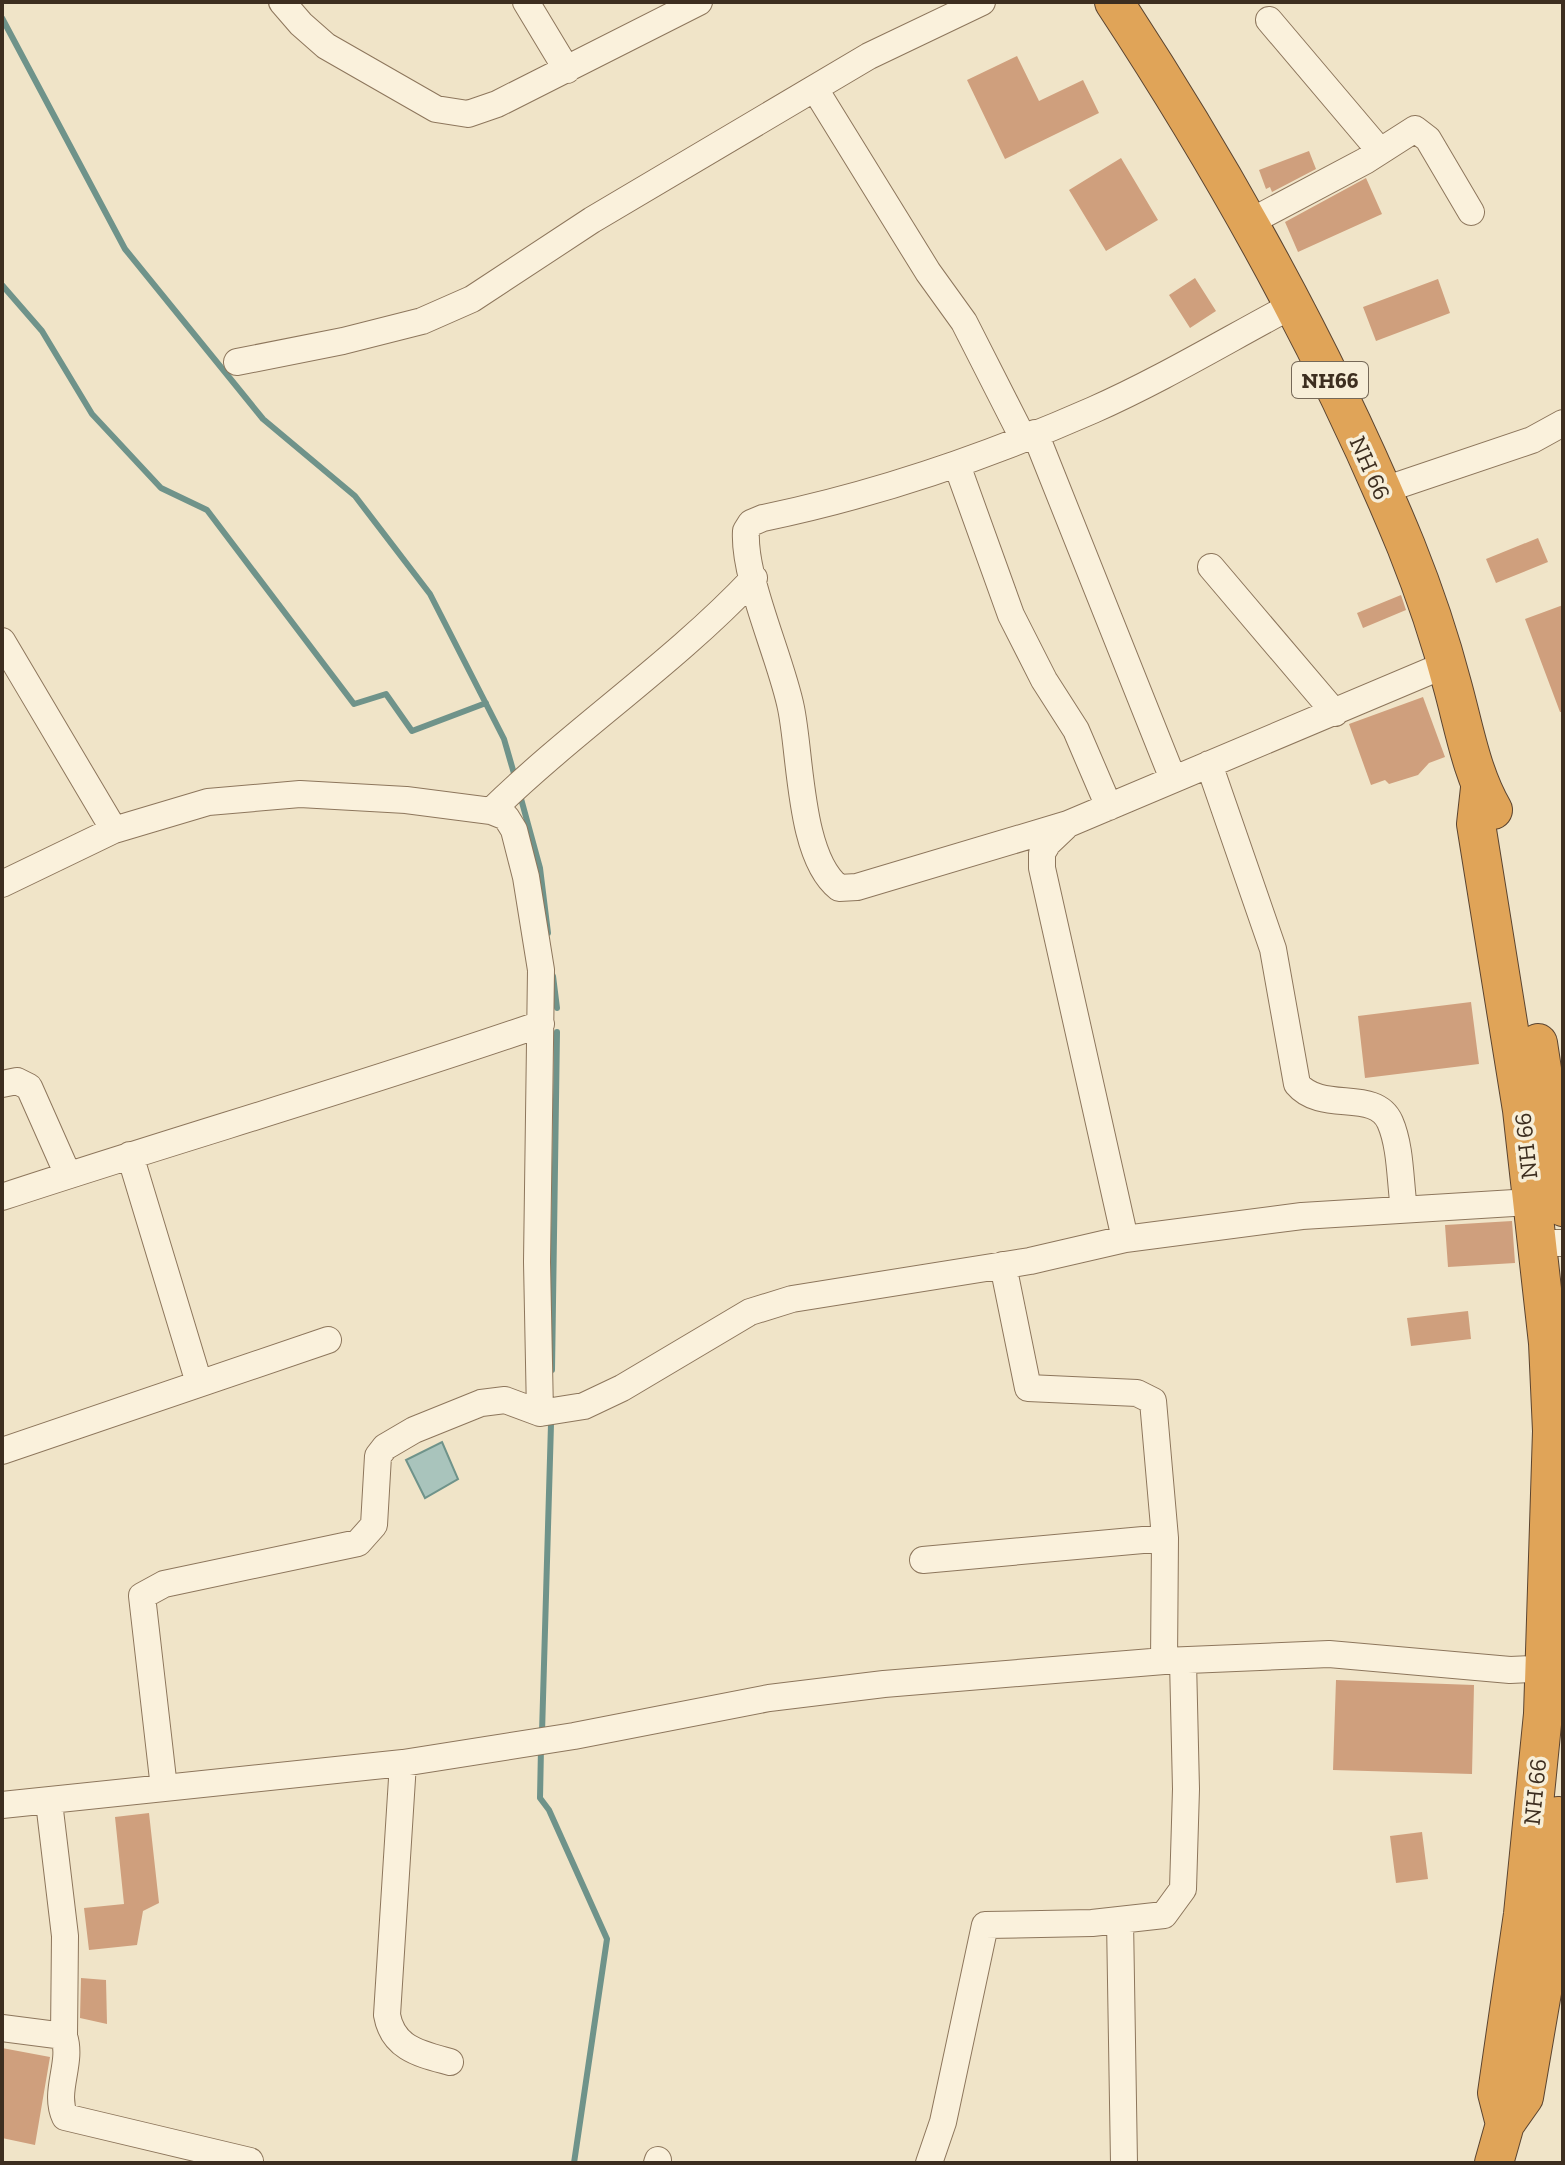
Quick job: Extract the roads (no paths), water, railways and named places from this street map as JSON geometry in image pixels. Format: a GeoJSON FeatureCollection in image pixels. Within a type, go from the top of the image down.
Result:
{"type":"FeatureCollection","features":[{"type":"Feature","properties":{"kind":"highway","name":"NH 66"},"geometry":{"type":"LineString","coordinates":[[1114,2],[1180,103],[1293,305],[1381,491],[1406,547],[1447,664],[1480,788],[1476,824],[1522,1110],[1552,1203],[1548,1343],[1554,1668],[1497,2093],[1505,2124]]}},
{"type":"Feature","properties":{"kind":"highway","name":"NH 66"},"geometry":{"type":"LineString","coordinates":[[1505,2124],[1524,2097],[1545,1975],[1563,1745]]}},
{"type":"Feature","properties":{"kind":"highway","name":"NH66"},"geometry":{"type":"LineString","coordinates":[[1494,2163],[1505,2124]]}},
{"type":"Feature","properties":{"kind":"street"},"geometry":{"type":"LineString","coordinates":[[282,2],[326,46],[436,109],[480,112],[699,2]]}},
{"type":"Feature","properties":{"kind":"street"},"geometry":{"type":"LineString","coordinates":[[526,2],[567,70]]}},
{"type":"Feature","properties":{"kind":"street"},"geometry":{"type":"LineString","coordinates":[[237,362],[422,321],[472,299],[592,220],[869,56],[982,2]]}},
{"type":"Feature","properties":{"kind":"street"},"geometry":{"type":"LineString","coordinates":[[1269,20],[1380,151]]}},
{"type":"Feature","properties":{"kind":"street"},"geometry":{"type":"LineString","coordinates":[[815,89],[928,272],[964,322],[1029,435],[1173,779]]}},
{"type":"Feature","properties":{"kind":"street"},"geometry":{"type":"LineString","coordinates":[[1248,223],[1415,129],[1421,131],[1471,212]]}},
{"type":"Feature","properties":{"kind":"street"},"geometry":{"type":"LineString","coordinates":[[1293,305],[1095,409],[957,465],[853,499],[751,523],[745,542],[791,707],[811,832],[821,865],[828,880],[839,888],[857,887],[1068,824],[1447,664]]}},
{"type":"Feature","properties":{"kind":"street"},"geometry":{"type":"LineString","coordinates":[[1381,491],[1532,440],[1563,423]]}},
{"type":"Feature","properties":{"kind":"street"},"geometry":{"type":"LineString","coordinates":[[957,465],[1011,615],[1044,680],[1076,730],[1109,807]]}},
{"type":"Feature","properties":{"kind":"street"},"geometry":{"type":"LineString","coordinates":[[1211,567],[1335,713]]}},
{"type":"Feature","properties":{"kind":"street"},"geometry":{"type":"LineString","coordinates":[[491,811],[622,694],[708,627],[754,578]]}},
{"type":"Feature","properties":{"kind":"street"},"geometry":{"type":"LineString","coordinates":[[2,641],[114,830]]}},
{"type":"Feature","properties":{"kind":"street"},"geometry":{"type":"LineString","coordinates":[[1209,764],[1273,949],[1297,1084],[1315,1099],[1367,1104],[1385,1112],[1394,1134],[1404,1209]]}},
{"type":"Feature","properties":{"kind":"street"},"geometry":{"type":"LineString","coordinates":[[6,875],[114,830],[208,802],[300,794],[406,800],[491,811],[510,822],[526,877],[541,970],[537,1262],[540,1413]]}},
{"type":"Feature","properties":{"kind":"street"},"geometry":{"type":"LineString","coordinates":[[1068,824],[1042,853],[1042,868],[1125,1239]]}},
{"type":"Feature","properties":{"kind":"street"},"geometry":{"type":"LineString","coordinates":[[2,1197],[389,1077],[541,1024]]}},
{"type":"Feature","properties":{"kind":"street"},"geometry":{"type":"LineString","coordinates":[[2,1084],[17,1081],[29,1087],[68,1175]]}},
{"type":"Feature","properties":{"kind":"street"},"geometry":{"type":"LineString","coordinates":[[130,1155],[199,1383]]}},
{"type":"Feature","properties":{"kind":"street"},"geometry":{"type":"LineString","coordinates":[[164,1788],[142,1596],[164,1584],[358,1543],[374,1525],[377,1467],[385,1447],[414,1430],[481,1403],[505,1400],[540,1413],[584,1406],[622,1388],[735,1320],[780,1302],[1003,1265],[1125,1239],[1302,1216],[1552,1203]]}},
{"type":"Feature","properties":{"kind":"street"},"geometry":{"type":"LineString","coordinates":[[929,2163],[943,2122],[985,1925],[1120,1920],[1164,1915],[1183,1889],[1186,1789],[1153,1401],[1137,1393],[1028,1388],[1003,1265]]}},
{"type":"Feature","properties":{"kind":"street"},"geometry":{"type":"LineString","coordinates":[[2,1451],[328,1340]]}},
{"type":"Feature","properties":{"kind":"street"},"geometry":{"type":"LineString","coordinates":[[923,1560],[1165,1538]]}},
{"type":"Feature","properties":{"kind":"street"},"geometry":{"type":"LineString","coordinates":[[3,1800],[49,1802],[403,1763],[519,1746],[769,1698],[884,1684],[1174,1661],[1329,1654],[1510,1670],[1554,1668]]}},
{"type":"Feature","properties":{"kind":"street"},"geometry":{"type":"LineString","coordinates":[[403,1763],[387,2015],[390,2029],[399,2043],[416,2053],[450,2062]]}},
{"type":"Feature","properties":{"kind":"street"},"geometry":{"type":"LineString","coordinates":[[49,1802],[65,1936],[64,2036],[67,2061],[61,2109],[65,2117],[250,2161]]}},
{"type":"Feature","properties":{"kind":"street"},"geometry":{"type":"LineString","coordinates":[[1120,1920],[1124,2163]]}},
{"type":"Feature","properties":{"kind":"street"},"geometry":{"type":"LineString","coordinates":[[2,2028],[64,2036]]}},
{"type":"Feature","properties":{"kind":"water"},"geometry":{"type":"Polygon","coordinates":[[[442,1442],[458,1479],[425,1498],[406,1460],[442,1442]]]}},
{"type":"Feature","properties":{"kind":"waterway"},"geometry":{"type":"LineString","coordinates":[[2,18],[125,249],[263,419],[355,496],[430,594],[504,739],[515,777]]}},
{"type":"Feature","properties":{"kind":"waterway"},"geometry":{"type":"LineString","coordinates":[[2,285],[42,331],[92,414],[161,488],[207,510],[354,704],[386,694],[412,731],[486,703]]}},
{"type":"Feature","properties":{"kind":"waterway"},"geometry":{"type":"LineString","coordinates":[[520,795],[540,868],[548,933]]}},
{"type":"Feature","properties":{"kind":"waterway"},"geometry":{"type":"LineString","coordinates":[[553,976],[557,1008]]}},
{"type":"Feature","properties":{"kind":"waterway"},"geometry":{"type":"LineString","coordinates":[[552,1370],[557,1032]]}},
{"type":"Feature","properties":{"kind":"waterway"},"geometry":{"type":"LineString","coordinates":[[542,1733],[551,1424]]}},
{"type":"Feature","properties":{"kind":"waterway"},"geometry":{"type":"LineString","coordinates":[[541,1748],[540,1798],[549,1810],[607,1939],[574,2163]]}}]}
